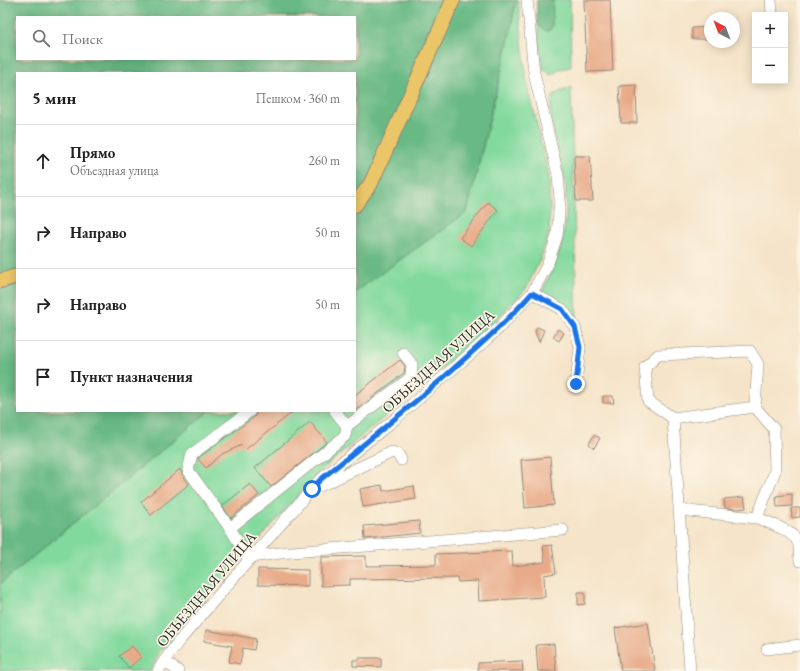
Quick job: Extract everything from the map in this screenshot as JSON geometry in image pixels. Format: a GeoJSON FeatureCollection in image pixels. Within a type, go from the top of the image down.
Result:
{"type":"FeatureCollection","features":[{"type":"Feature","properties":{"kind":"main road"},"geometry":{"type":"LineString","coordinates":[[356,204],[371,183],[453,0]]}},
{"type":"Feature","properties":{"kind":"main road"},"geometry":{"type":"LineString","coordinates":[[0,281],[16,276]]}},
{"type":"Feature","properties":{"kind":"street","name":"ОБЪЕЗДНАЯ УЛИЦА"},"geometry":{"type":"LineString","coordinates":[[161,666],[179,641],[250,558],[320,480],[395,419],[499,328],[532,293],[547,266],[557,236],[560,200],[558,175],[534,73],[527,0]]}},
{"type":"Feature","properties":{"kind":"street"},"geometry":{"type":"LineString","coordinates":[[771,0],[772,12]]}},
{"type":"Feature","properties":{"kind":"street"},"geometry":{"type":"LineString","coordinates":[[532,293],[562,309],[575,327],[580,347],[576,384]]}},
{"type":"Feature","properties":{"kind":"street"},"geometry":{"type":"LineString","coordinates":[[755,407],[673,418],[648,401],[645,367],[658,355],[750,351],[758,364],[755,407],[774,429],[775,471],[757,518]]}},
{"type":"Feature","properties":{"kind":"street"},"geometry":{"type":"LineString","coordinates":[[230,528],[345,436],[347,426],[411,377],[412,364],[403,352]]}},
{"type":"Feature","properties":{"kind":"street"},"geometry":{"type":"LineString","coordinates":[[249,412],[192,454],[188,470],[250,558],[280,553],[563,530]]}},
{"type":"Feature","properties":{"kind":"street"},"geometry":{"type":"LineString","coordinates":[[336,412],[347,426]]}},
{"type":"Feature","properties":{"kind":"street"},"geometry":{"type":"LineString","coordinates":[[673,418],[690,671]]}},
{"type":"Feature","properties":{"kind":"street"},"geometry":{"type":"LineString","coordinates":[[312,489],[392,452],[398,454],[401,460]]}},
{"type":"Feature","properties":{"kind":"street"},"geometry":{"type":"LineString","coordinates":[[679,510],[757,518],[793,535],[798,543],[800,561]]}},
{"type":"Feature","properties":{"kind":"street"},"geometry":{"type":"LineString","coordinates":[[767,648],[800,645]]}},
{"type":"Feature","properties":{"kind":"street"},"geometry":{"type":"LineString","coordinates":[[161,666],[178,671]]}},
{"type":"Feature","properties":{"kind":"green space"},"geometry":{"type":"Polygon","coordinates":[[[0,0],[516,0],[509,38],[467,212],[356,291],[356,72],[16,72],[16,412],[208,412],[0,584],[0,0]]]}},
{"type":"Feature","properties":{"kind":"green space"},"geometry":{"type":"Polygon","coordinates":[[[516,0],[518,0],[526,77],[549,177],[550,209],[549,234],[540,260],[526,289],[481,335],[318,473],[159,653],[151,671],[0,671],[0,584],[208,412],[356,412],[356,291],[467,212],[509,38],[516,0]]]}},
{"type":"Feature","properties":{"kind":"green space"},"geometry":{"type":"Polygon","coordinates":[[[537,0],[570,0],[571,67],[560,69],[551,75],[544,70],[540,53],[537,0]]]}},
{"type":"Feature","properties":{"kind":"green space"},"geometry":{"type":"Polygon","coordinates":[[[537,0],[553,0],[552,27],[549,31],[546,31],[537,24],[537,0]]]}},
{"type":"Feature","properties":{"kind":"green space"},"geometry":{"type":"Polygon","coordinates":[[[571,87],[577,325],[541,293],[552,270],[560,246],[566,210],[565,183],[554,138],[551,105],[553,95],[571,87]]]}},
{"type":"Feature","properties":{"kind":"building"},"geometry":{"type":"Polygon","coordinates":[[[584,0],[610,0],[613,71],[587,72],[584,0]]]}},
{"type":"Feature","properties":{"kind":"building"},"geometry":{"type":"Polygon","coordinates":[[[704,27],[704,39],[692,39],[692,28],[704,27]]]}},
{"type":"Feature","properties":{"kind":"building"},"geometry":{"type":"Polygon","coordinates":[[[636,85],[637,123],[621,123],[619,86],[636,85]]]}},
{"type":"Feature","properties":{"kind":"building"},"geometry":{"type":"Polygon","coordinates":[[[574,156],[590,156],[593,201],[576,201],[574,156]]]}},
{"type":"Feature","properties":{"kind":"building"},"geometry":{"type":"Polygon","coordinates":[[[488,202],[498,210],[471,246],[460,238],[488,202]]]}},
{"type":"Feature","properties":{"kind":"building"},"geometry":{"type":"Polygon","coordinates":[[[537,327],[544,330],[539,342],[535,332],[537,327]]]}},
{"type":"Feature","properties":{"kind":"building"},"geometry":{"type":"Polygon","coordinates":[[[558,329],[564,333],[559,341],[553,337],[558,329]]]}},
{"type":"Feature","properties":{"kind":"building"},"geometry":{"type":"Polygon","coordinates":[[[400,360],[405,366],[404,373],[356,410],[356,394],[400,360]]]}},
{"type":"Feature","properties":{"kind":"building"},"geometry":{"type":"Polygon","coordinates":[[[603,396],[613,396],[614,403],[603,403],[603,396]]]}},
{"type":"Feature","properties":{"kind":"building"},"geometry":{"type":"Polygon","coordinates":[[[257,412],[293,412],[246,449],[242,445],[222,454],[206,468],[198,458],[257,412]]]}},
{"type":"Feature","properties":{"kind":"building"},"geometry":{"type":"Polygon","coordinates":[[[310,422],[327,442],[271,487],[255,468],[310,422]]]}},
{"type":"Feature","properties":{"kind":"building"},"geometry":{"type":"Polygon","coordinates":[[[594,435],[600,438],[594,448],[589,444],[594,435]]]}},
{"type":"Feature","properties":{"kind":"building"},"geometry":{"type":"Polygon","coordinates":[[[550,457],[554,505],[525,508],[521,460],[550,457]]]}},
{"type":"Feature","properties":{"kind":"building"},"geometry":{"type":"Polygon","coordinates":[[[180,469],[189,484],[151,515],[141,502],[180,469]]]}},
{"type":"Feature","properties":{"kind":"building"},"geometry":{"type":"Polygon","coordinates":[[[250,484],[259,495],[231,518],[222,506],[250,484]]]}},
{"type":"Feature","properties":{"kind":"building"},"geometry":{"type":"Polygon","coordinates":[[[382,485],[383,491],[414,486],[416,499],[363,507],[360,489],[382,485]]]}},
{"type":"Feature","properties":{"kind":"building"},"geometry":{"type":"Polygon","coordinates":[[[792,494],[792,506],[777,507],[776,496],[792,494]]]}},
{"type":"Feature","properties":{"kind":"building"},"geometry":{"type":"Polygon","coordinates":[[[744,497],[746,508],[725,508],[724,499],[744,497]]]}},
{"type":"Feature","properties":{"kind":"building"},"geometry":{"type":"Polygon","coordinates":[[[791,508],[800,508],[800,517],[792,518],[791,508]]]}},
{"type":"Feature","properties":{"kind":"building"},"geometry":{"type":"Polygon","coordinates":[[[419,521],[420,533],[365,539],[364,526],[419,521]]]}},
{"type":"Feature","properties":{"kind":"building"},"geometry":{"type":"Polygon","coordinates":[[[552,545],[556,573],[544,575],[545,597],[479,601],[478,581],[458,582],[457,578],[350,579],[350,585],[321,586],[321,557],[366,556],[366,566],[436,565],[436,554],[512,551],[513,566],[545,562],[543,546],[552,545]]]}},
{"type":"Feature","properties":{"kind":"building"},"geometry":{"type":"Polygon","coordinates":[[[258,569],[308,570],[308,586],[258,585],[258,569]]]}},
{"type":"Feature","properties":{"kind":"building"},"geometry":{"type":"Polygon","coordinates":[[[578,592],[585,592],[585,604],[578,605],[578,592]]]}},
{"type":"Feature","properties":{"kind":"building"},"geometry":{"type":"Polygon","coordinates":[[[648,623],[655,671],[621,671],[615,628],[648,623]]]}},
{"type":"Feature","properties":{"kind":"building"},"geometry":{"type":"Polygon","coordinates":[[[206,630],[256,639],[254,650],[243,648],[240,664],[229,662],[232,646],[204,641],[206,630]]]}},
{"type":"Feature","properties":{"kind":"building"},"geometry":{"type":"Polygon","coordinates":[[[554,644],[556,671],[538,671],[536,645],[554,644]]]}},
{"type":"Feature","properties":{"kind":"building"},"geometry":{"type":"Polygon","coordinates":[[[132,646],[141,657],[129,668],[119,656],[132,646]]]}},
{"type":"Feature","properties":{"kind":"building"},"geometry":{"type":"Polygon","coordinates":[[[359,658],[381,658],[381,667],[353,666],[353,660],[359,660],[359,658]]]}},
{"type":"Feature","properties":{"kind":"building"},"geometry":{"type":"Polygon","coordinates":[[[522,661],[523,671],[478,671],[478,663],[522,661]]]}},
{"type":"Feature","properties":{"kind":"route"},"geometry":{"type":"LineString","coordinates":[[312,489],[320,480],[395,419],[469,355],[499,328],[532,293],[562,309],[575,327],[580,347],[576,384]]}}]}
